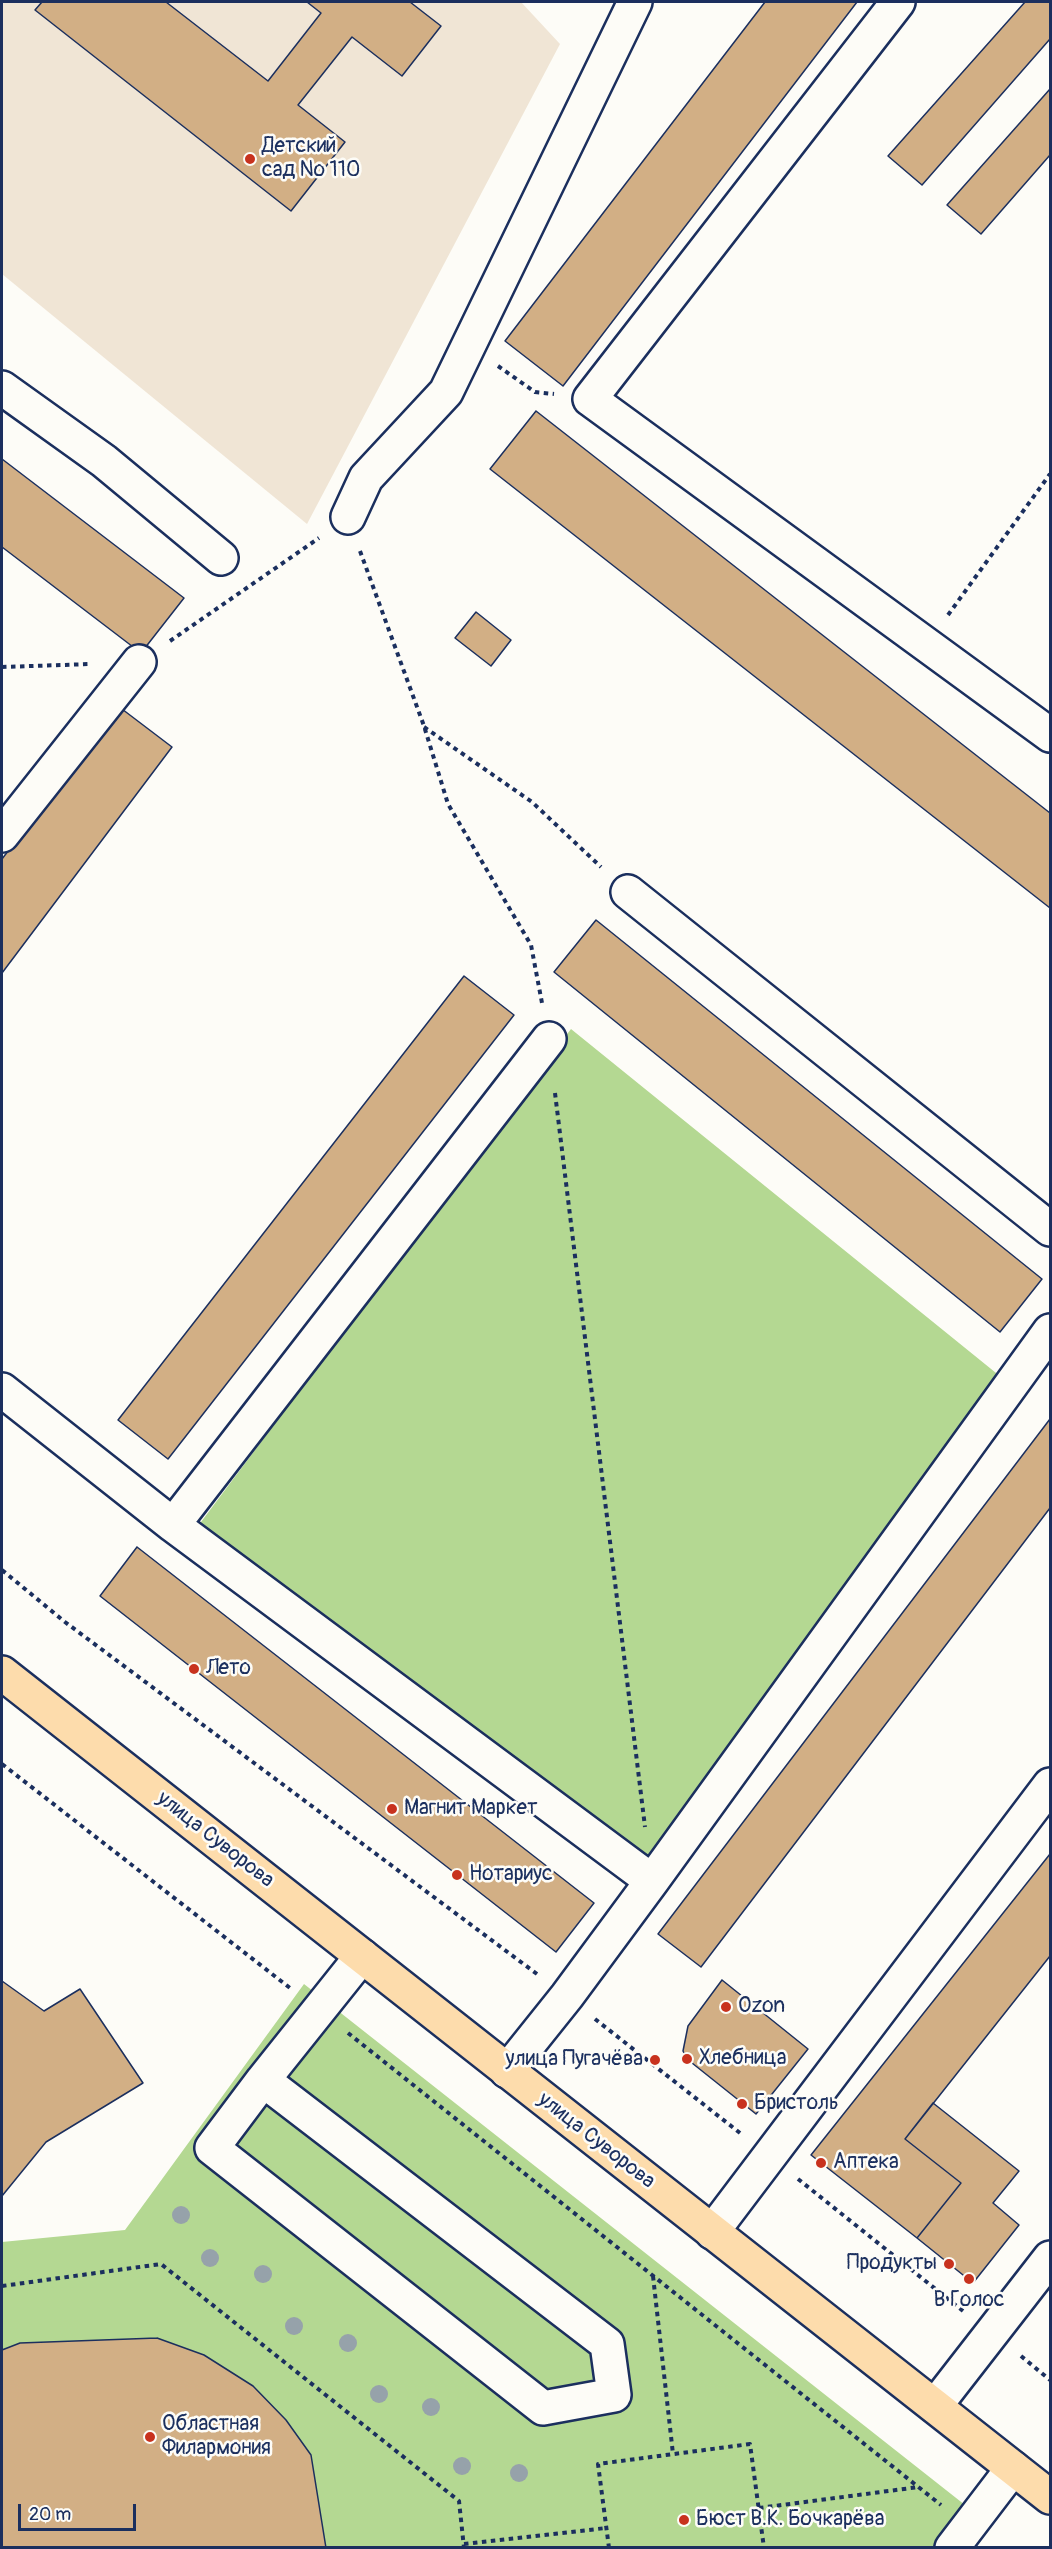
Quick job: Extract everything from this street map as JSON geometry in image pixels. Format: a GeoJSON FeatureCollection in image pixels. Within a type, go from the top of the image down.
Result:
{"type":"FeatureCollection","features":[{"type":"Feature","properties":{"kind":"main road","name":"улица Суворова"},"geometry":{"type":"LineString","coordinates":[[2,1673],[1050,2497]]}},
{"type":"Feature","properties":{"kind":"street"},"geometry":{"type":"LineString","coordinates":[[348,518],[366,478],[446,393],[635,2]]}},
{"type":"Feature","properties":{"kind":"street"},"geometry":{"type":"LineString","coordinates":[[898,2],[590,399],[1050,735]]}},
{"type":"Feature","properties":{"kind":"street"},"geometry":{"type":"LineString","coordinates":[[2,388],[104,461],[221,558]]}},
{"type":"Feature","properties":{"kind":"street"},"geometry":{"type":"LineString","coordinates":[[2,835],[139,662]]}},
{"type":"Feature","properties":{"kind":"street"},"geometry":{"type":"LineString","coordinates":[[628,892],[1050,1229]]}},
{"type":"Feature","properties":{"kind":"street"},"geometry":{"type":"LineString","coordinates":[[173,1525],[549,1039]]}},
{"type":"Feature","properties":{"kind":"street"},"geometry":{"type":"LineString","coordinates":[[507,2072],[567,1996],[652,1881],[1050,1331]]}},
{"type":"Feature","properties":{"kind":"street"},"geometry":{"type":"LineString","coordinates":[[2,1390],[173,1525],[652,1881]]}},
{"type":"Feature","properties":{"kind":"street"},"geometry":{"type":"LineString","coordinates":[[712,2232],[1050,1785]]}},
{"type":"Feature","properties":{"kind":"street"},"geometry":{"type":"LineString","coordinates":[[263,2080],[607,2344],[614,2395],[543,2408],[212,2148],[263,2080],[362,1956]]}},
{"type":"Feature","properties":{"kind":"street"},"geometry":{"type":"LineString","coordinates":[[935,2406],[1050,2258]]}},
{"type":"Feature","properties":{"kind":"street"},"geometry":{"type":"LineString","coordinates":[[960,2537],[1013,2468]]}},
{"type":"Feature","properties":{"kind":"path"},"geometry":{"type":"LineString","coordinates":[[469,346],[535,392],[590,399]]}},
{"type":"Feature","properties":{"kind":"path"},"geometry":{"type":"LineString","coordinates":[[927,645],[1050,474]]}},
{"type":"Feature","properties":{"kind":"path"},"geometry":{"type":"LineString","coordinates":[[348,518],[424,726],[448,804],[531,945],[549,1039],[652,1881]]}},
{"type":"Feature","properties":{"kind":"path"},"geometry":{"type":"LineString","coordinates":[[2,668],[139,662]]}},
{"type":"Feature","properties":{"kind":"path"},"geometry":{"type":"LineString","coordinates":[[424,726],[532,802],[628,892]]}},
{"type":"Feature","properties":{"kind":"path"},"geometry":{"type":"LineString","coordinates":[[2,1570],[65,1622],[567,1996],[1050,2380]]}},
{"type":"Feature","properties":{"kind":"path"},"geometry":{"type":"LineString","coordinates":[[2,1764],[320,2011],[919,2487],[960,2537]]}},
{"type":"Feature","properties":{"kind":"path"},"geometry":{"type":"LineString","coordinates":[[2,2286],[161,2264],[459,2501],[464,2546],[606,2528]]}},
{"type":"Feature","properties":{"kind":"path"},"geometry":{"type":"LineString","coordinates":[[653,2276],[673,2454]]}},
{"type":"Feature","properties":{"kind":"path"},"geometry":{"type":"LineString","coordinates":[[609,2547],[598,2464],[750,2444],[764,2547]]}},
{"type":"Feature","properties":{"kind":"path"},"geometry":{"type":"LineString","coordinates":[[759,2508],[919,2487]]}},
{"type":"Feature","properties":{"kind":"shaded area","name":"Детский сад № 110"},"geometry":{"type":"Polygon","coordinates":[[[2,2],[521,2],[560,44],[307,524],[2,274],[2,2]]]}},
{"type":"Feature","properties":{"kind":"green space"},"geometry":{"type":"Polygon","coordinates":[[[571,1029],[1001,1377],[649,1866],[198,1526],[571,1029]]]}},
{"type":"Feature","properties":{"kind":"green space"},"geometry":{"type":"Polygon","coordinates":[[[304,1984],[965,2505],[934,2548],[2,2548],[2,2242],[125,2230],[304,1984]]]}},
{"type":"Feature","properties":{"kind":"building"},"geometry":{"type":"Polygon","coordinates":[[[42,2],[166,2],[268,81],[321,13],[307,2],[410,2],[441,26],[402,76],[352,37],[298,105],[345,142],[291,211],[35,10],[42,2]]]}},
{"type":"Feature","properties":{"kind":"building"},"geometry":{"type":"Polygon","coordinates":[[[765,2],[857,2],[563,386],[505,341],[765,2]]]}},
{"type":"Feature","properties":{"kind":"building"},"geometry":{"type":"Polygon","coordinates":[[[1025,2],[1050,2],[1050,39],[922,185],[888,156],[1025,2]]]}},
{"type":"Feature","properties":{"kind":"building"},"geometry":{"type":"Polygon","coordinates":[[[1050,89],[1050,155],[981,234],[947,205],[1050,89]]]}},
{"type":"Feature","properties":{"kind":"building"},"geometry":{"type":"Polygon","coordinates":[[[536,411],[1050,813],[1050,908],[490,469],[536,411]]]}},
{"type":"Feature","properties":{"kind":"building"},"geometry":{"type":"Polygon","coordinates":[[[2,459],[184,598],[141,653],[2,547],[2,459]]]}},
{"type":"Feature","properties":{"kind":"building"},"geometry":{"type":"Polygon","coordinates":[[[476,612],[511,640],[491,666],[455,638],[476,612]]]}},
{"type":"Feature","properties":{"kind":"building"},"geometry":{"type":"Polygon","coordinates":[[[118,706],[172,747],[2,973],[2,859],[118,706]]]}},
{"type":"Feature","properties":{"kind":"building"},"geometry":{"type":"Polygon","coordinates":[[[596,920],[1042,1279],[1000,1332],[554,972],[596,920]]]}},
{"type":"Feature","properties":{"kind":"building"},"geometry":{"type":"Polygon","coordinates":[[[464,976],[514,1015],[168,1459],[118,1420],[464,976]]]}},
{"type":"Feature","properties":{"kind":"building"},"geometry":{"type":"Polygon","coordinates":[[[1050,1419],[1050,1508],[701,1967],[658,1934],[1050,1419]]]}},
{"type":"Feature","properties":{"kind":"building"},"geometry":{"type":"Polygon","coordinates":[[[137,1547],[594,1903],[556,1952],[100,1596],[137,1547]]]}},
{"type":"Feature","properties":{"kind":"building"},"geometry":{"type":"Polygon","coordinates":[[[1050,1854],[1050,1956],[905,2139],[961,2183],[917,2238],[811,2155],[1050,1854]]]}},
{"type":"Feature","properties":{"kind":"building"},"geometry":{"type":"Polygon","coordinates":[[[722,1980],[808,2049],[756,2114],[687,2059],[683,2051],[688,2026],[722,1980]]]}},
{"type":"Feature","properties":{"kind":"building"},"geometry":{"type":"Polygon","coordinates":[[[2,1981],[44,2011],[80,1989],[143,2083],[46,2142],[2,2196],[2,1981]]]}},
{"type":"Feature","properties":{"kind":"building"},"geometry":{"type":"Polygon","coordinates":[[[933,2103],[1019,2171],[993,2203],[1019,2225],[973,2283],[917,2238],[961,2183],[905,2139],[933,2103]]]}},
{"type":"Feature","properties":{"kind":"building","name":"Областная Филармония"},"geometry":{"type":"Polygon","coordinates":[[[157,2338],[204,2355],[253,2386],[286,2420],[311,2455],[326,2548],[2,2548],[2,2350],[20,2343],[157,2338]]]}},
{"type":"Feature","properties":{"kind":"place","name":"Детский сад № 110"},"geometry":{"type":"Point","coordinates":[250,159]}},
{"type":"Feature","properties":{"kind":"place","name":"Лето"},"geometry":{"type":"Point","coordinates":[194,1669]}},
{"type":"Feature","properties":{"kind":"place","name":"Магнит Маркет"},"geometry":{"type":"Point","coordinates":[392,1809]}},
{"type":"Feature","properties":{"kind":"place","name":"Нотариус"},"geometry":{"type":"Point","coordinates":[457,1875]}},
{"type":"Feature","properties":{"kind":"place","name":"Ozon"},"geometry":{"type":"Point","coordinates":[726,2007]}},
{"type":"Feature","properties":{"kind":"place","name":"Хлебница"},"geometry":{"type":"Point","coordinates":[687,2059]}},
{"type":"Feature","properties":{"kind":"place","name":"улица Пугачёва"},"geometry":{"type":"Point","coordinates":[655,2060]}},
{"type":"Feature","properties":{"kind":"place","name":"Бристоль"},"geometry":{"type":"Point","coordinates":[742,2104]}},
{"type":"Feature","properties":{"kind":"place","name":"Аптека"},"geometry":{"type":"Point","coordinates":[821,2163]}},
{"type":"Feature","properties":{"kind":"place","name":"Продукты"},"geometry":{"type":"Point","coordinates":[949,2264]}},
{"type":"Feature","properties":{"kind":"place","name":"В Голос"},"geometry":{"type":"Point","coordinates":[969,2279]}},
{"type":"Feature","properties":{"kind":"place","name":"Областная Филармония"},"geometry":{"type":"Point","coordinates":[150,2437]}},
{"type":"Feature","properties":{"kind":"place","name":"Бюст В.К. Бочкарёва"},"geometry":{"type":"Point","coordinates":[684,2520]}}]}
